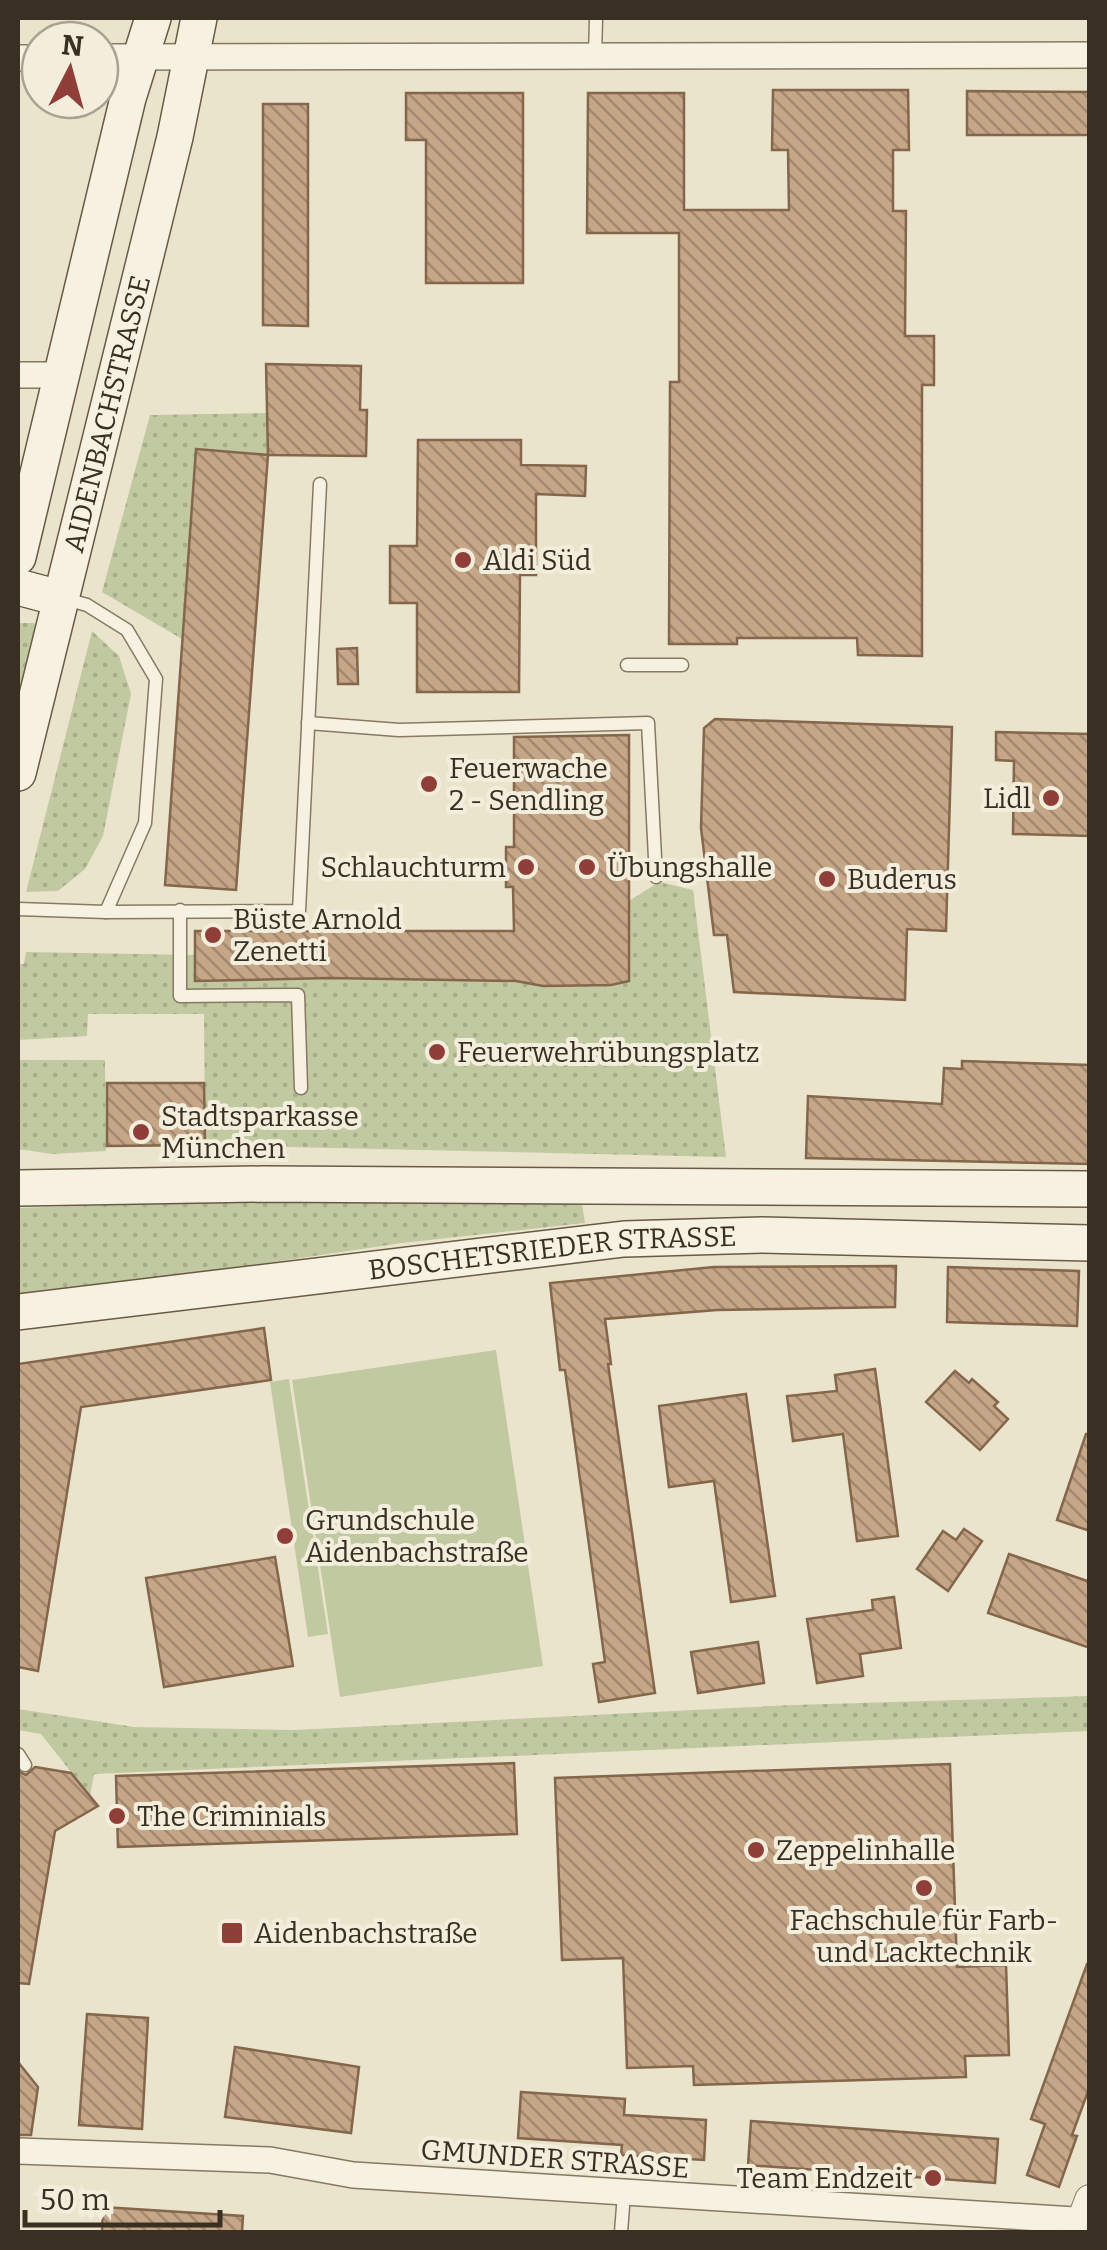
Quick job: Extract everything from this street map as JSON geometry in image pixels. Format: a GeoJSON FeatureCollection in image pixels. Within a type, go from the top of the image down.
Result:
{"type":"FeatureCollection","features":[{"type":"Feature","properties":{"kind":"main road","name":"AIDENBACHSTRASSE"},"geometry":{"type":"LineString","coordinates":[[18,557],[128,98],[120,57],[153,18]]}},
{"type":"Feature","properties":{"kind":"main road","name":"AIDENBACHSTRASSE"},"geometry":{"type":"LineString","coordinates":[[18,773],[113,394],[200,18]]}},
{"type":"Feature","properties":{"kind":"main road"},"geometry":{"type":"LineString","coordinates":[[18,587],[59,598]]}},
{"type":"Feature","properties":{"kind":"main road","name":"BOSCHETSRIEDER STRASSE"},"geometry":{"type":"LineString","coordinates":[[18,1188],[562,1184],[1090,1189]]}},
{"type":"Feature","properties":{"kind":"main road","name":"BOSCHETSRIEDER STRASSE"},"geometry":{"type":"LineString","coordinates":[[18,1312],[624,1239],[762,1235],[1090,1243]]}},
{"type":"Feature","properties":{"kind":"street"},"geometry":{"type":"LineString","coordinates":[[120,57],[1090,55]]}},
{"type":"Feature","properties":{"kind":"street"},"geometry":{"type":"LineString","coordinates":[[18,375],[62,375]]}},
{"type":"Feature","properties":{"kind":"street","name":"GMUNDER STRASSE"},"geometry":{"type":"LineString","coordinates":[[18,2151],[270,2160],[353,2175],[624,2194],[1085,2218]]}},
{"type":"Feature","properties":{"kind":"lane"},"geometry":{"type":"LineString","coordinates":[[595,58],[596,18]]}},
{"type":"Feature","properties":{"kind":"lane"},"geometry":{"type":"LineString","coordinates":[[18,910],[298,911],[320,484]]}},
{"type":"Feature","properties":{"kind":"lane"},"geometry":{"type":"LineString","coordinates":[[59,598],[87,605],[127,630],[156,680],[144,823],[106,912]]}},
{"type":"Feature","properties":{"kind":"lane"},"geometry":{"type":"LineString","coordinates":[[627,665],[682,665]]}},
{"type":"Feature","properties":{"kind":"lane"},"geometry":{"type":"LineString","coordinates":[[308,723],[398,730],[648,722],[656,877]]}},
{"type":"Feature","properties":{"kind":"lane"},"geometry":{"type":"LineString","coordinates":[[180,910],[180,996],[298,996],[301,1088]]}},
{"type":"Feature","properties":{"kind":"lane"},"geometry":{"type":"LineString","coordinates":[[622,2232],[624,2194]]}},
{"type":"Feature","properties":{"kind":"green space"},"geometry":{"type":"Polygon","coordinates":[[[266,413],[268,455],[196,450],[182,639],[102,592],[150,415],[266,413]]]}},
{"type":"Feature","properties":{"kind":"green space"},"geometry":{"type":"Polygon","coordinates":[[[18,623],[34,623],[39,631],[18,724],[18,623]]]}},
{"type":"Feature","properties":{"kind":"green space"},"geometry":{"type":"Polygon","coordinates":[[[92,631],[119,656],[131,694],[103,836],[85,869],[58,891],[26,892],[92,631]]]}},
{"type":"Feature","properties":{"kind":"green space"},"geometry":{"type":"Polygon","coordinates":[[[659,882],[693,890],[726,1157],[205,1145],[204,1014],[88,1014],[87,1036],[18,1040],[18,964],[24,964],[26,952],[195,955],[196,981],[330,978],[513,981],[543,986],[629,981],[629,901],[659,882]]]}},
{"type":"Feature","properties":{"kind":"green space"},"geometry":{"type":"Polygon","coordinates":[[[18,1060],[105,1060],[106,1151],[52,1154],[18,1149],[18,1060]]]}},
{"type":"Feature","properties":{"kind":"green space"},"geometry":{"type":"Polygon","coordinates":[[[580,1192],[585,1223],[402,1243],[18,1300],[18,1208],[154,1199],[580,1192]]]}},
{"type":"Feature","properties":{"kind":"green space"},"geometry":{"type":"Polygon","coordinates":[[[496,1350],[543,1666],[340,1697],[292,1380],[496,1350]]]}},
{"type":"Feature","properties":{"kind":"green space"},"geometry":{"type":"Polygon","coordinates":[[[289,1379],[328,1634],[308,1637],[270,1382],[289,1379]]]}},
{"type":"Feature","properties":{"kind":"green space"},"geometry":{"type":"Polygon","coordinates":[[[1089,1696],[1090,1731],[94,1774],[90,1796],[41,1734],[18,1730],[18,1709],[134,1727],[295,1730],[793,1705],[1089,1696]]]}},
{"type":"Feature","properties":{"kind":"building"},"geometry":{"type":"Polygon","coordinates":[[[773,90],[908,90],[909,150],[893,150],[893,211],[906,211],[905,336],[934,336],[934,385],[922,385],[922,656],[858,655],[857,638],[737,638],[737,644],[669,644],[670,382],[679,382],[679,233],[587,233],[588,93],[684,93],[684,210],[789,210],[788,150],[772,150],[773,90]]]}},
{"type":"Feature","properties":{"kind":"building"},"geometry":{"type":"Polygon","coordinates":[[[967,91],[1090,92],[1090,135],[967,135],[967,91]]]}},
{"type":"Feature","properties":{"kind":"building"},"geometry":{"type":"Polygon","coordinates":[[[406,93],[523,93],[523,283],[426,283],[426,140],[406,140],[406,93]]]}},
{"type":"Feature","properties":{"kind":"building"},"geometry":{"type":"Polygon","coordinates":[[[263,104],[308,104],[308,326],[263,325],[263,104]]]}},
{"type":"Feature","properties":{"kind":"building"},"geometry":{"type":"Polygon","coordinates":[[[266,364],[361,366],[360,410],[367,410],[366,456],[268,455],[266,364]]]}},
{"type":"Feature","properties":{"kind":"building","name":"Aldi Süd"},"geometry":{"type":"Polygon","coordinates":[[[418,440],[521,440],[521,465],[586,466],[585,496],[536,494],[536,575],[520,575],[519,692],[417,692],[417,603],[390,603],[390,546],[417,546],[418,440]]]}},
{"type":"Feature","properties":{"kind":"building"},"geometry":{"type":"Polygon","coordinates":[[[196,449],[268,455],[236,890],[165,885],[196,449]]]}},
{"type":"Feature","properties":{"kind":"building"},"geometry":{"type":"Polygon","coordinates":[[[357,648],[358,684],[338,684],[337,649],[357,648]]]}},
{"type":"Feature","properties":{"kind":"building","name":"Buderus"},"geometry":{"type":"Polygon","coordinates":[[[715,719],[952,727],[946,931],[907,929],[905,1000],[734,992],[727,935],[714,935],[701,828],[704,728],[715,719]]]}},
{"type":"Feature","properties":{"kind":"building","name":"Lidl"},"geometry":{"type":"Polygon","coordinates":[[[996,732],[1090,734],[1090,836],[1013,834],[1014,761],[996,760],[996,732]]]}},
{"type":"Feature","properties":{"kind":"building","name":"Übungshalle"},"geometry":{"type":"Polygon","coordinates":[[[629,735],[629,981],[543,986],[516,981],[330,978],[195,981],[195,931],[514,931],[513,887],[506,887],[506,847],[514,847],[514,737],[629,735]]]}},
{"type":"Feature","properties":{"kind":"building"},"geometry":{"type":"Polygon","coordinates":[[[962,1061],[1090,1065],[1090,1164],[806,1158],[808,1096],[942,1104],[944,1068],[962,1069],[962,1061]]]}},
{"type":"Feature","properties":{"kind":"building"},"geometry":{"type":"Polygon","coordinates":[[[107,1083],[204,1083],[205,1145],[107,1146],[107,1083]]]}},
{"type":"Feature","properties":{"kind":"building"},"geometry":{"type":"Polygon","coordinates":[[[896,1266],[895,1307],[717,1310],[605,1319],[655,1693],[599,1702],[593,1664],[605,1662],[550,1283],[714,1267],[896,1266]]]}},
{"type":"Feature","properties":{"kind":"building"},"geometry":{"type":"Polygon","coordinates":[[[948,1267],[1079,1271],[1077,1326],[947,1322],[948,1267]]]}},
{"type":"Feature","properties":{"kind":"building"},"geometry":{"type":"Polygon","coordinates":[[[264,1328],[271,1380],[81,1407],[38,1671],[18,1667],[18,1364],[264,1328]]]}},
{"type":"Feature","properties":{"kind":"building"},"geometry":{"type":"Polygon","coordinates":[[[875,1369],[898,1536],[857,1541],[843,1434],[793,1441],[787,1396],[837,1391],[835,1375],[875,1369]]]}},
{"type":"Feature","properties":{"kind":"building"},"geometry":{"type":"Polygon","coordinates":[[[955,1371],[969,1383],[972,1379],[998,1402],[994,1406],[1008,1419],[980,1450],[926,1402],[955,1371]]]}},
{"type":"Feature","properties":{"kind":"building"},"geometry":{"type":"Polygon","coordinates":[[[746,1394],[775,1596],[731,1602],[714,1481],[669,1487],[659,1406],[746,1394]]]}},
{"type":"Feature","properties":{"kind":"building"},"geometry":{"type":"Polygon","coordinates":[[[1086,1434],[1090,1434],[1090,1531],[1057,1520],[1086,1434]]]}},
{"type":"Feature","properties":{"kind":"building"},"geometry":{"type":"Polygon","coordinates":[[[964,1529],[982,1541],[948,1591],[917,1569],[943,1531],[956,1540],[964,1529]]]}},
{"type":"Feature","properties":{"kind":"building"},"geometry":{"type":"Polygon","coordinates":[[[1009,1554],[1090,1582],[1090,1648],[988,1613],[1009,1554]]]}},
{"type":"Feature","properties":{"kind":"building"},"geometry":{"type":"Polygon","coordinates":[[[275,1557],[293,1666],[164,1687],[146,1578],[275,1557]]]}},
{"type":"Feature","properties":{"kind":"building"},"geometry":{"type":"Polygon","coordinates":[[[894,1597],[901,1648],[860,1654],[863,1676],[817,1683],[807,1619],[873,1610],[872,1600],[894,1597]]]}},
{"type":"Feature","properties":{"kind":"building"},"geometry":{"type":"Polygon","coordinates":[[[758,1642],[764,1683],[698,1693],[691,1652],[758,1642]]]}},
{"type":"Feature","properties":{"kind":"building"},"geometry":{"type":"Polygon","coordinates":[[[514,1763],[517,1834],[118,1847],[116,1776],[514,1763]]]}},
{"type":"Feature","properties":{"kind":"building","name":"Zeppelinhalle"},"geometry":{"type":"Polygon","coordinates":[[[950,1764],[957,1967],[1006,1965],[1009,2055],[965,2056],[966,2077],[694,2085],[693,2066],[627,2068],[623,1958],[562,1960],[555,1778],[950,1764]]]}},
{"type":"Feature","properties":{"kind":"building"},"geometry":{"type":"Polygon","coordinates":[[[35,1767],[71,1773],[98,1806],[55,1831],[29,1984],[18,1983],[18,1771],[26,1775],[35,1767]]]}},
{"type":"Feature","properties":{"kind":"building"},"geometry":{"type":"Polygon","coordinates":[[[1087,1964],[1090,2086],[1059,2187],[1027,2175],[1045,2124],[1031,2119],[1087,1964]]]}},
{"type":"Feature","properties":{"kind":"building"},"geometry":{"type":"Polygon","coordinates":[[[87,2014],[148,2018],[142,2129],[79,2125],[87,2014]]]}},
{"type":"Feature","properties":{"kind":"building"},"geometry":{"type":"Polygon","coordinates":[[[235,2047],[359,2067],[351,2133],[225,2117],[235,2047]]]}},
{"type":"Feature","properties":{"kind":"building"},"geometry":{"type":"Polygon","coordinates":[[[18,2062],[38,2087],[31,2135],[18,2135],[18,2062]]]}},
{"type":"Feature","properties":{"kind":"building"},"geometry":{"type":"Polygon","coordinates":[[[521,2092],[625,2099],[624,2115],[706,2120],[704,2160],[621,2155],[622,2145],[518,2138],[521,2092]]]}},
{"type":"Feature","properties":{"kind":"building"},"geometry":{"type":"Polygon","coordinates":[[[751,2121],[998,2139],[995,2183],[748,2165],[751,2121]]]}},
{"type":"Feature","properties":{"kind":"building"},"geometry":{"type":"Polygon","coordinates":[[[103,2207],[243,2216],[242,2232],[102,2232],[103,2207]]]}},
{"type":"Feature","properties":{"kind":"place","name":"Aldi Süd"},"geometry":{"type":"Point","coordinates":[463,560]}},
{"type":"Feature","properties":{"kind":"place","name":"Feuerwache 2 - Sendling"},"geometry":{"type":"Point","coordinates":[429,784]}},
{"type":"Feature","properties":{"kind":"place","name":"Lidl"},"geometry":{"type":"Point","coordinates":[1051,798]}},
{"type":"Feature","properties":{"kind":"place","name":"Schlauchturm"},"geometry":{"type":"Point","coordinates":[526,867]}},
{"type":"Feature","properties":{"kind":"place","name":"Übungshalle"},"geometry":{"type":"Point","coordinates":[587,867]}},
{"type":"Feature","properties":{"kind":"place","name":"Buderus"},"geometry":{"type":"Point","coordinates":[827,879]}},
{"type":"Feature","properties":{"kind":"place","name":"Büste Arnold Zenetti"},"geometry":{"type":"Point","coordinates":[213,935]}},
{"type":"Feature","properties":{"kind":"place","name":"Feuerwehrübungsplatz"},"geometry":{"type":"Point","coordinates":[437,1052]}},
{"type":"Feature","properties":{"kind":"place","name":"Stadtsparkasse München"},"geometry":{"type":"Point","coordinates":[141,1132]}},
{"type":"Feature","properties":{"kind":"place","name":"Grundschule Aidenbachstraße"},"geometry":{"type":"Point","coordinates":[285,1536]}},
{"type":"Feature","properties":{"kind":"place","name":"The Criminials"},"geometry":{"type":"Point","coordinates":[117,1816]}},
{"type":"Feature","properties":{"kind":"place","name":"Zeppelinhalle"},"geometry":{"type":"Point","coordinates":[756,1850]}},
{"type":"Feature","properties":{"kind":"place","name":"Fachschule für Farb- und Lacktechnik"},"geometry":{"type":"Point","coordinates":[924,1888]}},
{"type":"Feature","properties":{"kind":"place","name":"Aidenbachstraße"},"geometry":{"type":"Point","coordinates":[232,1933]}},
{"type":"Feature","properties":{"kind":"place","name":"Team Endzeit"},"geometry":{"type":"Point","coordinates":[933,2178]}}]}
